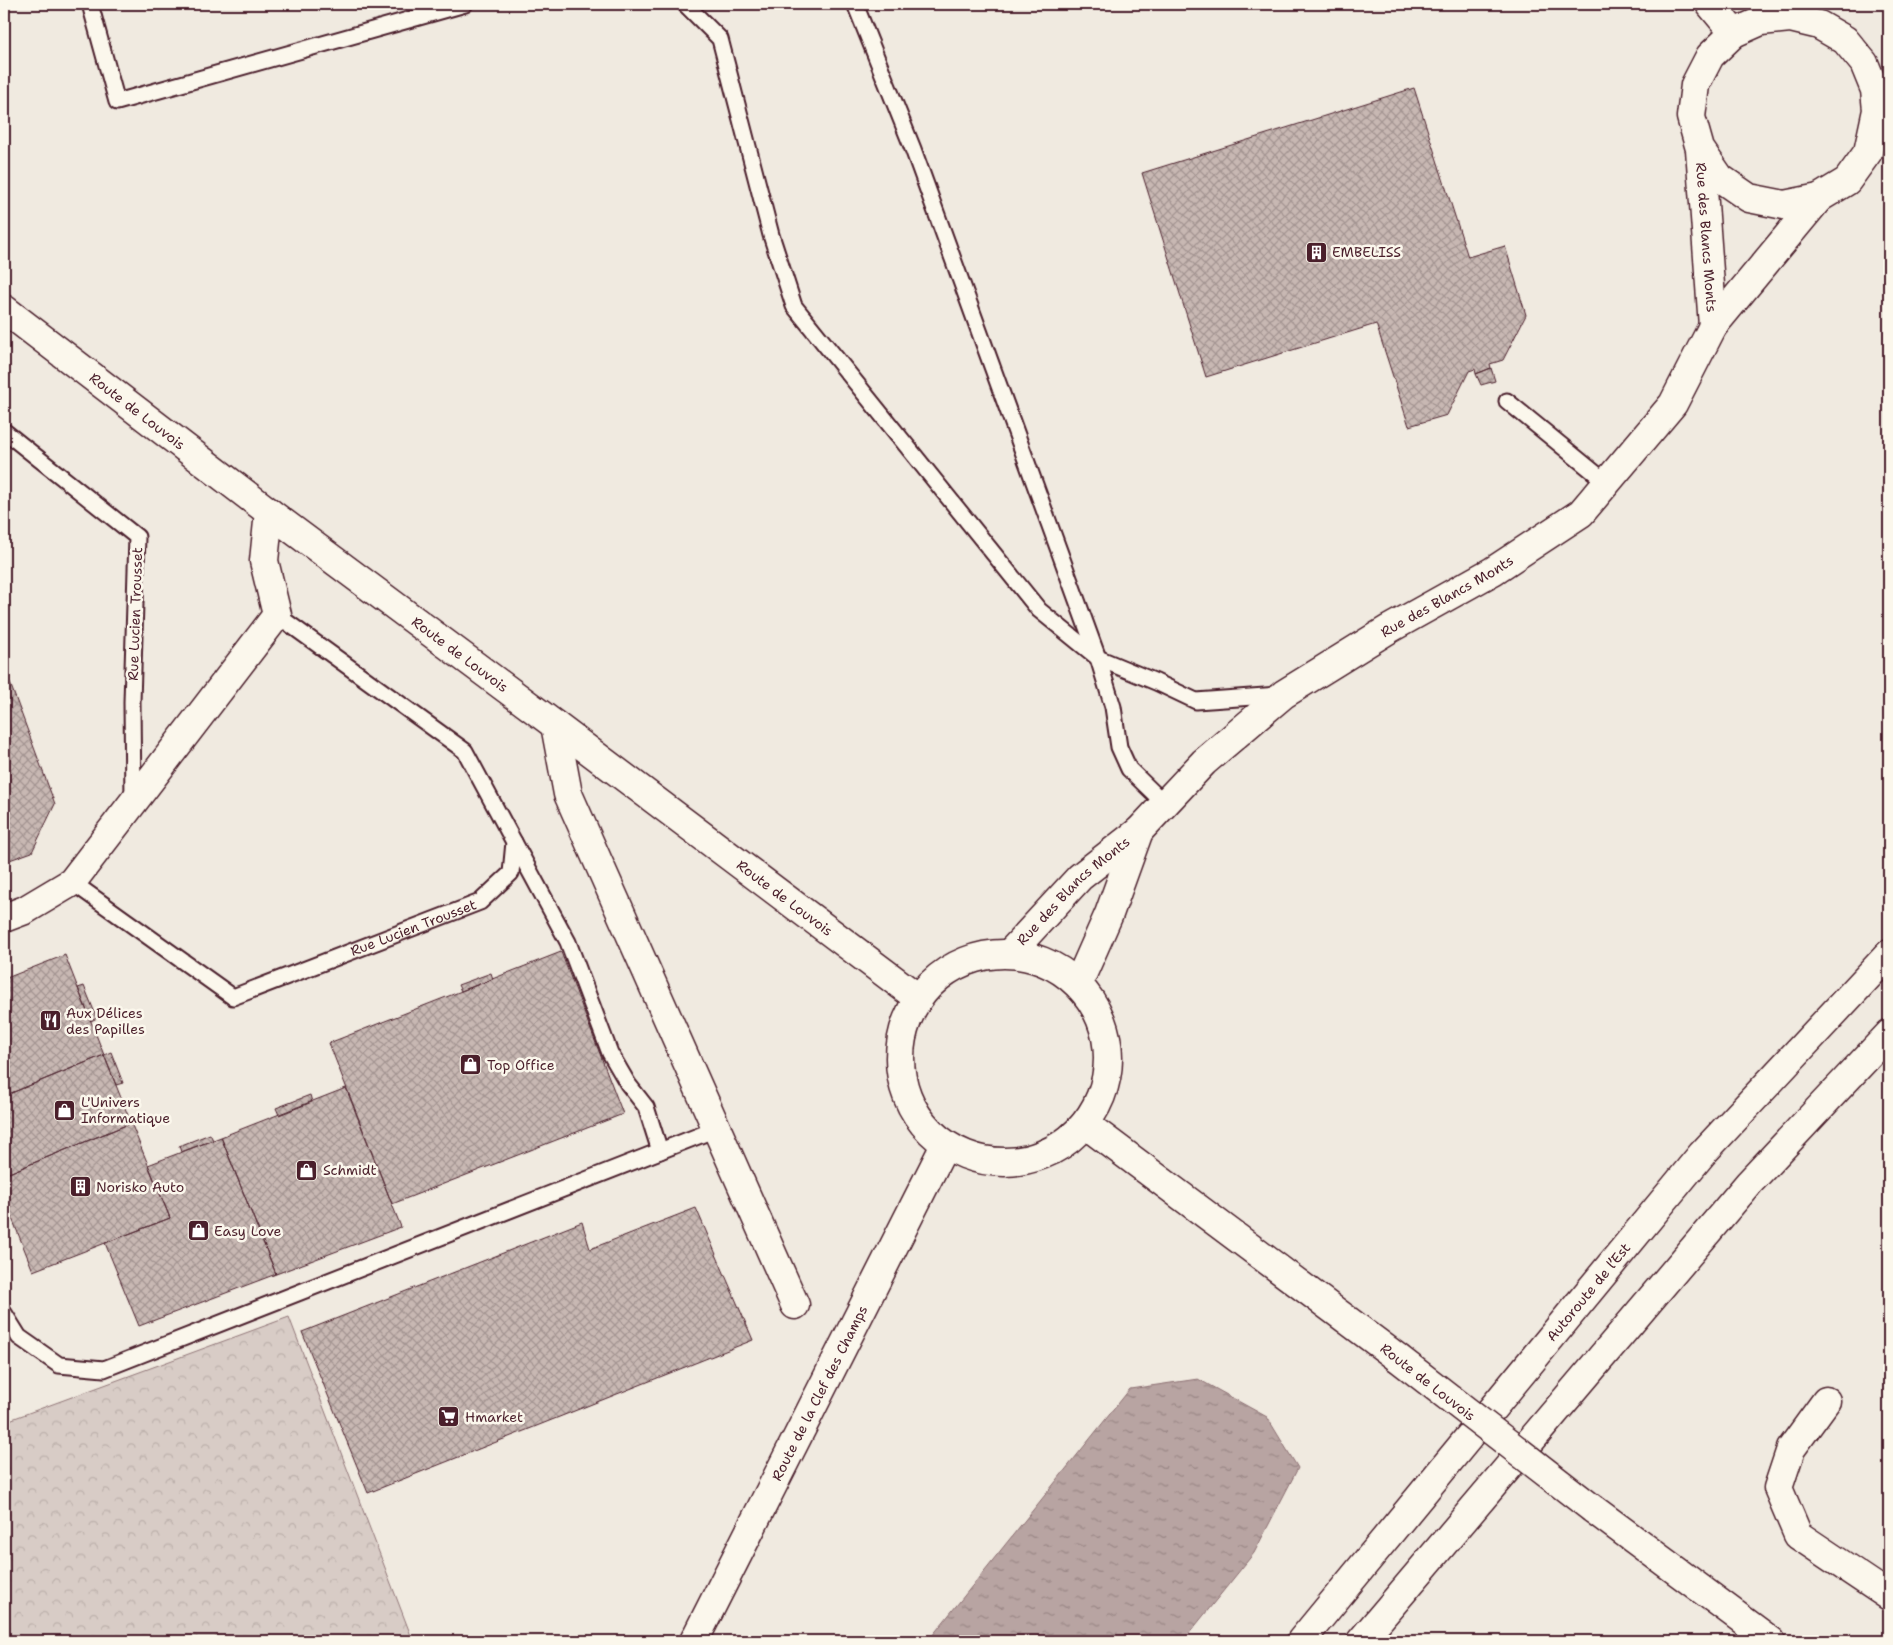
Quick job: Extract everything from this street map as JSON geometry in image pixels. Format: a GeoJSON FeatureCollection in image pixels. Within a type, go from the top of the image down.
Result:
{"type":"FeatureCollection","features":[{"type":"Feature","properties":{"kind":"main road"},"geometry":{"type":"LineString","coordinates":[[1710,4],[1734,33]]}},
{"type":"Feature","properties":{"kind":"main road"},"geometry":{"type":"LineString","coordinates":[[1790,18],[1819,25],[1844,40],[1882,86],[1868,152],[1847,181],[1819,198],[1784,205],[1749,198],[1720,178],[1700,149],[1692,118],[1696,85],[1710,56],[1734,33],[1761,21],[1790,18]]}},
{"type":"Feature","properties":{"kind":"main road","name":"Rue des Blancs Monts"},"geometry":{"type":"LineString","coordinates":[[1700,149],[1713,326]]}},
{"type":"Feature","properties":{"kind":"main road","name":"Rue des Blancs Monts"},"geometry":{"type":"LineString","coordinates":[[1010,953],[1080,877],[1139,831],[1204,762],[1284,694],[1389,629],[1492,571],[1581,512],[1673,404],[1713,326],[1819,198]]}},
{"type":"Feature","properties":{"kind":"main road","name":"Route de Louvois"},"geometry":{"type":"LineString","coordinates":[[4,308],[269,512],[556,725],[918,998]]}},
{"type":"Feature","properties":{"kind":"main road"},"geometry":{"type":"LineString","coordinates":[[4,918],[26,910],[72,882],[277,615],[264,561],[269,512]]}},
{"type":"Feature","properties":{"kind":"main road"},"geometry":{"type":"LineString","coordinates":[[556,725],[568,794],[795,1305]]}},
{"type":"Feature","properties":{"kind":"main road","name":"Rue des Blancs Monts"},"geometry":{"type":"LineString","coordinates":[[1078,984],[1109,914],[1139,831]]}},
{"type":"Feature","properties":{"kind":"main road"},"geometry":{"type":"LineString","coordinates":[[1010,953],[1036,958],[1058,968],[1078,984],[1092,1002],[1101,1019],[1106,1037],[1107,1068],[1100,1098],[1085,1124],[1062,1145],[1034,1158],[1004,1163],[972,1158],[945,1145],[921,1122],[905,1094],[899,1061],[903,1028],[918,998],[943,973],[975,957],[1010,953]]}},
{"type":"Feature","properties":{"kind":"main road","name":"Autoroute de l’Est"},"geometry":{"type":"LineString","coordinates":[[1301,1641],[1702,1154],[1889,954]]}},
{"type":"Feature","properties":{"kind":"main road"},"geometry":{"type":"LineString","coordinates":[[1361,1641],[1749,1183],[1889,1034]]}},
{"type":"Feature","properties":{"kind":"main road","name":"Route de Louvois"},"geometry":{"type":"LineString","coordinates":[[1085,1124],[1398,1358],[1592,1509],[1771,1641]]}},
{"type":"Feature","properties":{"kind":"main road","name":"Route de la Clef des Champs"},"geometry":{"type":"LineString","coordinates":[[699,1639],[945,1145]]}},
{"type":"Feature","properties":{"kind":"main road"},"geometry":{"type":"LineString","coordinates":[[1826,1401],[1791,1449],[1778,1488],[1798,1535],[1889,1596]]}},
{"type":"Feature","properties":{"kind":"lane"},"geometry":{"type":"LineString","coordinates":[[90,4],[117,102],[466,4]]}},
{"type":"Feature","properties":{"kind":"lane"},"geometry":{"type":"LineString","coordinates":[[685,4],[720,39],[771,235],[794,306],[1039,610],[1098,658],[1196,701],[1284,694]]}},
{"type":"Feature","properties":{"kind":"lane"},"geometry":{"type":"LineString","coordinates":[[855,4],[913,149],[1098,658],[1113,707],[1119,747],[1129,769],[1165,804]]}},
{"type":"Feature","properties":{"kind":"lane"},"geometry":{"type":"LineString","coordinates":[[1507,401],[1606,482]]}},
{"type":"Feature","properties":{"kind":"lane","name":"Rue Lucien Trousset"},"geometry":{"type":"LineString","coordinates":[[4,431],[137,537],[132,702],[134,801]]}},
{"type":"Feature","properties":{"kind":"lane"},"geometry":{"type":"LineString","coordinates":[[277,615],[465,751],[568,942],[610,1053],[628,1084],[646,1107],[660,1151]]}},
{"type":"Feature","properties":{"kind":"lane","name":"Rue Lucien Trousset"},"geometry":{"type":"LineString","coordinates":[[72,882],[232,997],[480,902],[511,873],[514,842]]}},
{"type":"Feature","properties":{"kind":"lane"},"geometry":{"type":"LineString","coordinates":[[4,1313],[19,1337],[59,1365],[104,1369],[716,1129]]}},
{"type":"Feature","properties":{"kind":"green space"},"geometry":{"type":"Polygon","coordinates":[[[289,1317],[413,1641],[4,1641],[4,1422],[289,1317]]]}},
{"type":"Feature","properties":{"kind":"water"},"geometry":{"type":"Polygon","coordinates":[[[1198,1379],[1267,1417],[1298,1468],[1254,1553],[1183,1641],[928,1641],[1130,1389],[1198,1379]]]}},
{"type":"Feature","properties":{"kind":"building"},"geometry":{"type":"Polygon","coordinates":[[[157,4],[183,4],[159,10],[157,4]]]}},
{"type":"Feature","properties":{"kind":"building","name":"EMBELISS"},"geometry":{"type":"Polygon","coordinates":[[[1414,88],[1468,257],[1505,246],[1526,315],[1503,360],[1490,364],[1491,368],[1476,374],[1475,369],[1469,371],[1447,415],[1409,426],[1376,324],[1206,377],[1142,173],[1414,88]]]}},
{"type":"Feature","properties":{"kind":"building"},"geometry":{"type":"Polygon","coordinates":[[[1491,368],[1495,381],[1481,385],[1476,374],[1491,368]]]}},
{"type":"Feature","properties":{"kind":"building"},"geometry":{"type":"Polygon","coordinates":[[[4,667],[55,804],[32,852],[4,862],[4,667]]]}},
{"type":"Feature","properties":{"kind":"building","name":"Top Office"},"geometry":{"type":"Polygon","coordinates":[[[561,952],[623,1114],[392,1204],[329,1043],[561,952]]]}},
{"type":"Feature","properties":{"kind":"building"},"geometry":{"type":"Polygon","coordinates":[[[65,955],[104,1055],[4,1096],[4,979],[65,955]]]}},
{"type":"Feature","properties":{"kind":"building"},"geometry":{"type":"Polygon","coordinates":[[[491,973],[493,979],[461,991],[458,985],[491,973]]]}},
{"type":"Feature","properties":{"kind":"building"},"geometry":{"type":"Polygon","coordinates":[[[84,986],[97,1018],[91,1021],[78,988],[84,986]]]}},
{"type":"Feature","properties":{"kind":"building"},"geometry":{"type":"Polygon","coordinates":[[[111,1052],[123,1083],[116,1085],[104,1055],[111,1052]]]}},
{"type":"Feature","properties":{"kind":"building","name":"L'Univers Informatique"},"geometry":{"type":"Polygon","coordinates":[[[104,1055],[131,1123],[4,1175],[4,1096],[104,1055]]]}},
{"type":"Feature","properties":{"kind":"building","name":"Schmidt"},"geometry":{"type":"Polygon","coordinates":[[[346,1088],[401,1227],[276,1274],[221,1137],[346,1088]]]}},
{"type":"Feature","properties":{"kind":"building"},"geometry":{"type":"Polygon","coordinates":[[[310,1095],[312,1102],[279,1115],[276,1108],[310,1095]]]}},
{"type":"Feature","properties":{"kind":"building","name":"Norisko Auto"},"geometry":{"type":"Polygon","coordinates":[[[131,1123],[170,1218],[33,1271],[4,1198],[4,1175],[131,1123]]]}},
{"type":"Feature","properties":{"kind":"building"},"geometry":{"type":"Polygon","coordinates":[[[210,1134],[213,1140],[181,1152],[179,1146],[210,1134]]]}},
{"type":"Feature","properties":{"kind":"building","name":"Easy Love"},"geometry":{"type":"Polygon","coordinates":[[[221,1137],[276,1274],[139,1326],[105,1243],[170,1218],[148,1165],[221,1137]]]}},
{"type":"Feature","properties":{"kind":"building","name":"Hmarket"},"geometry":{"type":"Polygon","coordinates":[[[696,1208],[753,1340],[368,1493],[302,1332],[582,1222],[590,1249],[696,1208]]]}},
{"type":"Feature","properties":{"kind":"place","name":"EMBELISS"},"geometry":{"type":"Point","coordinates":[1316,252]}},
{"type":"Feature","properties":{"kind":"place","name":"Aux Délices des Papilles"},"geometry":{"type":"Point","coordinates":[50,1021]}},
{"type":"Feature","properties":{"kind":"place","name":"Top Office"},"geometry":{"type":"Point","coordinates":[471,1065]}},
{"type":"Feature","properties":{"kind":"place","name":"L'Univers Informatique"},"geometry":{"type":"Point","coordinates":[65,1110]}},
{"type":"Feature","properties":{"kind":"place","name":"Schmidt"},"geometry":{"type":"Point","coordinates":[307,1170]}},
{"type":"Feature","properties":{"kind":"place","name":"Norisko Auto"},"geometry":{"type":"Point","coordinates":[80,1187]}},
{"type":"Feature","properties":{"kind":"place","name":"Easy Love"},"geometry":{"type":"Point","coordinates":[198,1231]}},
{"type":"Feature","properties":{"kind":"place","name":"Hmarket"},"geometry":{"type":"Point","coordinates":[449,1417]}}]}
